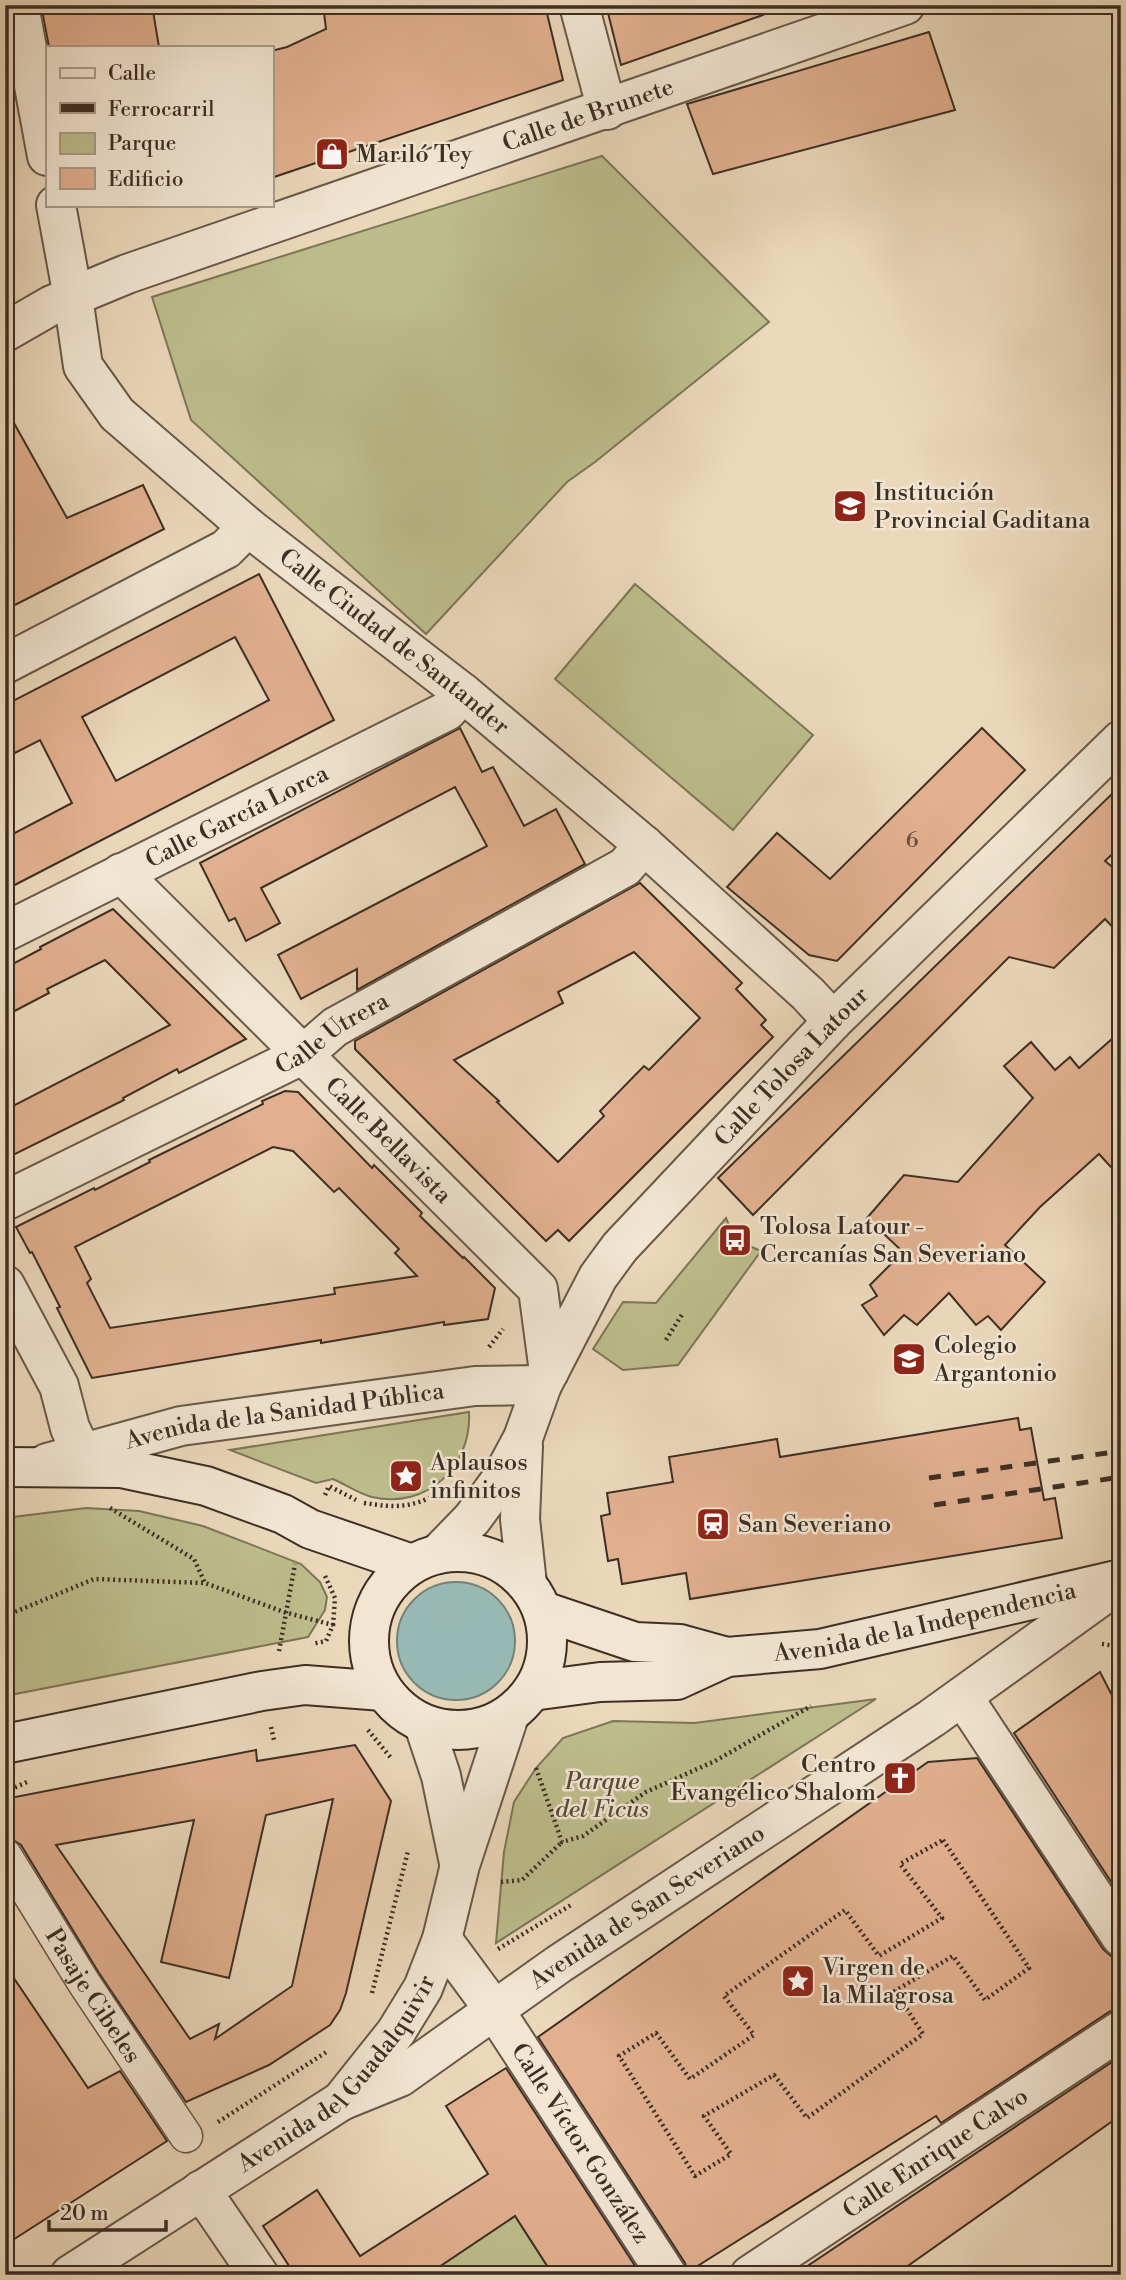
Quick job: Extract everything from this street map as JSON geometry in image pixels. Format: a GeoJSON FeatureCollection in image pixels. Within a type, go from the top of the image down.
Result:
{"type":"FeatureCollection","features":[{"type":"Feature","properties":{"kind":"street"},"geometry":{"type":"LineString","coordinates":[[19,5],[46,151]]}},
{"type":"Feature","properties":{"kind":"street"},"geometry":{"type":"LineString","coordinates":[[579,5],[607,110]]}},
{"type":"Feature","properties":{"kind":"street","name":"Calle de Brunete"},"geometry":{"type":"LineString","coordinates":[[5,332],[52,305],[140,270],[905,5]]}},
{"type":"Feature","properties":{"kind":"street","name":"Calle Ciudad de Santander"},"geometry":{"type":"LineString","coordinates":[[56,206],[83,366],[117,414],[248,527],[463,693],[645,845],[808,994],[833,1021]]}},
{"type":"Feature","properties":{"kind":"street"},"geometry":{"type":"LineString","coordinates":[[5,664],[226,550],[248,527]]}},
{"type":"Feature","properties":{"kind":"street","name":"Calle García Lorca"},"geometry":{"type":"LineString","coordinates":[[5,932],[447,711],[463,693]]}},
{"type":"Feature","properties":{"kind":"street","name":"Calle Tolosa Latour"},"geometry":{"type":"LineString","coordinates":[[425,1559],[479,1509],[500,1481],[523,1438],[545,1378],[598,1278],[620,1247],[833,1021],[1121,740]]}},
{"type":"Feature","properties":{"kind":"street","name":"Calle Utrera"},"geometry":{"type":"LineString","coordinates":[[5,1201],[304,1055],[335,1027],[625,867],[645,845]]}},
{"type":"Feature","properties":{"kind":"street","name":"Calle Bellavista"},"geometry":{"type":"LineString","coordinates":[[121,873],[538,1289],[545,1378]]}},
{"type":"Feature","properties":{"kind":"street"},"geometry":{"type":"LineString","coordinates":[[5,1285],[59,1386],[70,1428],[82,1453]]}},
{"type":"Feature","properties":{"kind":"street","name":"Avenida de la Sanidad Pública"},"geometry":{"type":"LineString","coordinates":[[18,1467],[181,1426],[545,1378]]}},
{"type":"Feature","properties":{"kind":"street","name":"Calle Tolosa Latour"},"geometry":{"type":"LineString","coordinates":[[523,1438],[520,1520],[535,1597]]}},
{"type":"Feature","properties":{"kind":"street","name":"Avenida de la Sanidad Pública"},"geometry":{"type":"LineString","coordinates":[[18,1467],[121,1468],[206,1486],[283,1514],[310,1528],[425,1559]]}},
{"type":"Feature","properties":{"kind":"street"},"geometry":{"type":"LineString","coordinates":[[458,1551],[478,1553],[506,1565],[535,1597],[548,1638],[545,1662],[521,1703],[486,1727],[455,1731],[424,1725],[400,1710],[383,1691],[374,1673],[369,1653],[369,1628],[376,1604],[390,1584],[425,1559],[458,1551]]}},
{"type":"Feature","properties":{"kind":"street","name":"Avenida de la Independencia"},"geometry":{"type":"LineString","coordinates":[[521,1703],[600,1682],[677,1680],[727,1657],[820,1649],[1121,1581]]}},
{"type":"Feature","properties":{"kind":"street","name":"Avenida de San Severiano"},"geometry":{"type":"LineString","coordinates":[[341,2101],[400,2077],[559,1965],[963,1697],[1121,1581]]}},
{"type":"Feature","properties":{"kind":"street","name":"Avenida de la Independencia"},"geometry":{"type":"LineString","coordinates":[[535,1597],[635,1642],[680,1644],[727,1657]]}},
{"type":"Feature","properties":{"kind":"street"},"geometry":{"type":"LineString","coordinates":[[5,1744],[281,1688],[305,1685],[383,1691]]}},
{"type":"Feature","properties":{"kind":"street"},"geometry":{"type":"LineString","coordinates":[[963,1697],[1121,1937]]}},
{"type":"Feature","properties":{"kind":"street","name":"Avenida del Guadalquivir"},"geometry":{"type":"LineString","coordinates":[[70,2275],[341,2101],[396,2032],[423,1988],[442,1938],[460,1865],[521,1703]]}},
{"type":"Feature","properties":{"kind":"street","name":"Avenida del Guadalquivir"},"geometry":{"type":"LineString","coordinates":[[424,1725],[441,1776],[460,1865]]}},
{"type":"Feature","properties":{"kind":"street","name":"Pasaje Cibeles"},"geometry":{"type":"LineString","coordinates":[[5,1855],[84,1983],[186,2136]]}},
{"type":"Feature","properties":{"kind":"street","name":"Calle Víctor González"},"geometry":{"type":"LineString","coordinates":[[442,1938],[495,2011],[667,2275]]}},
{"type":"Feature","properties":{"kind":"street","name":"Calle Enrique Calvo"},"geometry":{"type":"LineString","coordinates":[[750,2275],[1121,2030]]}},
{"type":"Feature","properties":{"kind":"street"},"geometry":{"type":"LineString","coordinates":[[201,2190],[259,2275]]}},
{"type":"Feature","properties":{"kind":"path"},"geometry":{"type":"LineString","coordinates":[[666,1340],[683,1313]]}},
{"type":"Feature","properties":{"kind":"path"},"geometry":{"type":"LineString","coordinates":[[475,1386],[472,1367],[509,1322]]}},
{"type":"Feature","properties":{"kind":"path"},"geometry":{"type":"LineString","coordinates":[[279,1652],[284,1612],[297,1553],[329,1486],[362,1503],[392,1507],[418,1504],[440,1493]]}},
{"type":"Feature","properties":{"kind":"path"},"geometry":{"type":"LineString","coordinates":[[104,1505],[194,1559],[205,1583]]}},
{"type":"Feature","properties":{"kind":"path"},"geometry":{"type":"LineString","coordinates":[[302,1646],[326,1641],[333,1625],[335,1598],[328,1578],[321,1571]]}},
{"type":"Feature","properties":{"kind":"path"},"geometry":{"type":"LineString","coordinates":[[5,1616],[94,1579],[205,1583],[284,1612],[333,1625]]}},
{"type":"Feature","properties":{"kind":"path"},"geometry":{"type":"LineString","coordinates":[[267,1655],[290,1649]]}},
{"type":"Feature","properties":{"kind":"path"},"geometry":{"type":"LineString","coordinates":[[501,1882],[522,1880],[562,1842],[583,1836],[646,1792],[715,1761],[811,1706]]}},
{"type":"Feature","properties":{"kind":"path"},"geometry":{"type":"LineString","coordinates":[[536,1768],[562,1842]]}},
{"type":"Feature","properties":{"kind":"path"},"geometry":{"type":"LineString","coordinates":[[943,1840],[1029,1968],[985,2000],[953,1956],[895,1991],[923,2034],[807,2118],[774,2075],[704,2116],[731,2154],[695,2176],[619,2056],[656,2033],[690,2079],[754,2035],[724,1996],[845,1910],[880,1956],[942,1918],[900,1864],[943,1840]]}},
{"type":"Feature","properties":{"kind":"path"},"geometry":{"type":"LineString","coordinates":[[371,1997],[408,1851]]}},
{"type":"Feature","properties":{"kind":"path"},"geometry":{"type":"LineString","coordinates":[[186,2136],[222,2120],[334,2047]]}},
{"type":"Feature","properties":{"kind":"green space"},"geometry":{"type":"Polygon","coordinates":[[[602,156],[769,322],[567,482],[426,634],[191,420],[152,297],[602,156]]]}},
{"type":"Feature","properties":{"kind":"green space"},"geometry":{"type":"Polygon","coordinates":[[[635,584],[813,735],[733,830],[555,679],[635,584]]]}},
{"type":"Feature","properties":{"kind":"green space"},"geometry":{"type":"Polygon","coordinates":[[[726,1218],[735,1240],[761,1251],[678,1365],[623,1370],[593,1349],[623,1302],[656,1303],[726,1218]]]}},
{"type":"Feature","properties":{"kind":"green space"},"geometry":{"type":"Polygon","coordinates":[[[469,1412],[468,1432],[463,1450],[454,1466],[442,1480],[411,1497],[372,1497],[333,1479],[316,1483],[230,1450],[469,1412]]]}},
{"type":"Feature","properties":{"kind":"green space"},"geometry":{"type":"Polygon","coordinates":[[[86,1508],[139,1511],[203,1526],[301,1564],[320,1582],[327,1597],[325,1610],[308,1637],[5,1696],[5,1518],[86,1508]]]}},
{"type":"Feature","properties":{"kind":"green space","name":"Parque del Ficus"},"geometry":{"type":"Polygon","coordinates":[[[876,1699],[496,1943],[504,1852],[514,1802],[536,1768],[563,1738],[613,1721],[695,1723],[876,1699]]]}},
{"type":"Feature","properties":{"kind":"green space"},"geometry":{"type":"Polygon","coordinates":[[[515,2216],[553,2275],[427,2275],[515,2216]]]}},
{"type":"Feature","properties":{"kind":"water"},"geometry":{"type":"Polygon","coordinates":[[[456,1582],[479,1586],[498,1599],[511,1618],[515,1641],[511,1664],[498,1683],[479,1696],[456,1700],[433,1696],[414,1683],[401,1664],[397,1641],[401,1618],[414,1599],[433,1586],[456,1582]]]}},
{"type":"Feature","properties":{"kind":"building"},"geometry":{"type":"Polygon","coordinates":[[[41,5],[152,5],[159,46],[49,46],[41,5]]]}},
{"type":"Feature","properties":{"kind":"building"},"geometry":{"type":"Polygon","coordinates":[[[323,5],[545,5],[563,80],[273,177],[273,50],[326,29],[323,5]]]}},
{"type":"Feature","properties":{"kind":"building"},"geometry":{"type":"Polygon","coordinates":[[[606,5],[776,5],[777,10],[621,65],[606,5]]]}},
{"type":"Feature","properties":{"kind":"building"},"geometry":{"type":"Polygon","coordinates":[[[929,32],[955,110],[713,174],[687,104],[929,32]]]}},
{"type":"Feature","properties":{"kind":"building"},"geometry":{"type":"Polygon","coordinates":[[[5,407],[67,518],[143,485],[164,529],[5,610],[5,407]]]}},
{"type":"Feature","properties":{"kind":"building"},"geometry":{"type":"Polygon","coordinates":[[[259,574],[334,720],[5,890],[5,838],[72,803],[40,740],[5,758],[5,705],[259,574]],[[235,637],[82,717],[116,781],[269,700],[235,637]]]}},
{"type":"Feature","properties":{"kind":"building"},"geometry":{"type":"Polygon","coordinates":[[[460,728],[482,772],[493,767],[524,826],[556,809],[585,864],[357,990],[357,969],[301,999],[278,955],[487,846],[455,787],[261,888],[280,923],[246,941],[235,918],[229,921],[200,863],[460,728]]]}},
{"type":"Feature","properties":{"kind":"building"},"geometry":{"type":"Polygon","coordinates":[[[982,728],[1025,770],[837,961],[809,955],[727,887],[777,833],[830,879],[982,728]]]}},
{"type":"Feature","properties":{"kind":"building"},"geometry":{"type":"Polygon","coordinates":[[[1121,785],[1121,846],[1105,861],[1121,874],[1121,936],[1105,919],[1054,968],[1009,957],[753,1215],[718,1178],[1121,785]]]}},
{"type":"Feature","properties":{"kind":"building"},"geometry":{"type":"Polygon","coordinates":[[[640,883],[742,983],[736,989],[766,1020],[761,1025],[773,1037],[569,1241],[558,1230],[546,1241],[355,1049],[355,1041],[640,883]],[[634,952],[558,992],[563,1003],[454,1060],[499,1101],[497,1102],[558,1162],[604,1116],[600,1111],[644,1066],[649,1070],[700,1018],[634,952]]]}},
{"type":"Feature","properties":{"kind":"building"},"geometry":{"type":"Polygon","coordinates":[[[113,909],[246,1039],[179,1073],[177,1069],[123,1098],[124,1100],[5,1159],[5,1110],[170,1025],[105,960],[47,989],[49,993],[5,1016],[5,968],[113,909]]]}},
{"type":"Feature","properties":{"kind":"building"},"geometry":{"type":"Polygon","coordinates":[[[1121,1031],[1121,1178],[1099,1154],[1040,1207],[1005,1245],[1045,1282],[1001,1330],[988,1316],[976,1325],[949,1293],[917,1325],[904,1315],[884,1335],[862,1305],[877,1296],[870,1285],[903,1252],[867,1218],[904,1175],[958,1182],[1033,1098],[1004,1066],[1031,1042],[1055,1070],[1070,1057],[1079,1068],[1121,1031]]]}},
{"type":"Feature","properties":{"kind":"building"},"geometry":{"type":"Polygon","coordinates":[[[285,1091],[298,1092],[372,1168],[374,1165],[422,1213],[420,1216],[495,1288],[488,1319],[444,1325],[444,1322],[321,1343],[321,1340],[92,1378],[57,1308],[60,1307],[16,1227],[150,1162],[149,1160],[263,1104],[262,1101],[285,1091]],[[273,1147],[75,1247],[91,1279],[87,1283],[110,1328],[335,1294],[334,1288],[417,1276],[395,1253],[399,1249],[339,1188],[334,1192],[293,1151],[273,1147]]]}},
{"type":"Feature","properties":{"kind":"building"},"geometry":{"type":"Polygon","coordinates":[[[1018,1418],[1020,1430],[1031,1428],[1044,1500],[1055,1498],[1062,1538],[690,1599],[686,1573],[622,1584],[618,1559],[608,1561],[601,1516],[610,1514],[607,1493],[673,1482],[669,1457],[777,1439],[780,1457],[1018,1418]]]}},
{"type":"Feature","properties":{"kind":"building"},"geometry":{"type":"Polygon","coordinates":[[[1100,1672],[1121,1713],[1121,1897],[1014,1733],[1100,1672]]]}},
{"type":"Feature","properties":{"kind":"building"},"geometry":{"type":"Polygon","coordinates":[[[355,1745],[391,1801],[346,1993],[340,2010],[330,2025],[269,2065],[186,2102],[99,1973],[21,1845],[10,1838],[5,1830],[5,1799],[256,1750],[257,1761],[355,1745]],[[333,1799],[266,1815],[229,1978],[161,1962],[194,1820],[56,1845],[190,2039],[219,2024],[215,2039],[292,1986],[333,1799]]]}},
{"type":"Feature","properties":{"kind":"building"},"geometry":{"type":"Polygon","coordinates":[[[977,1758],[1103,1949],[1111,1956],[1121,1959],[1121,2008],[1109,2012],[941,2123],[936,2116],[688,2272],[685,2263],[538,2037],[928,1762],[977,1758]]]}},
{"type":"Feature","properties":{"kind":"building"},"geometry":{"type":"Polygon","coordinates":[[[5,1965],[88,2088],[120,2071],[167,2141],[5,2245],[5,1965]]]}},
{"type":"Feature","properties":{"kind":"building"},"geometry":{"type":"Polygon","coordinates":[[[1121,2056],[1121,2115],[895,2275],[794,2275],[1121,2056]]]}},
{"type":"Feature","properties":{"kind":"building"},"geometry":{"type":"Polygon","coordinates":[[[506,2068],[641,2275],[553,2275],[515,2216],[427,2275],[295,2275],[263,2226],[317,2190],[360,2256],[488,2174],[446,2106],[506,2068]]]}},
{"type":"Feature","properties":{"kind":"railway"},"geometry":{"type":"LineString","coordinates":[[929,1478],[1121,1451]]}},
{"type":"Feature","properties":{"kind":"railway"},"geometry":{"type":"LineString","coordinates":[[934,1505],[1121,1477]]}},
{"type":"Feature","properties":{"kind":"place","name":"Mariló Tey"},"geometry":{"type":"Point","coordinates":[332,154]}},
{"type":"Feature","properties":{"kind":"place","name":"Institución Provincial Gaditana"},"geometry":{"type":"Point","coordinates":[850,506]}},
{"type":"Feature","properties":{"kind":"place","name":"Tolosa Latour - Cercanías San Severiano"},"geometry":{"type":"Point","coordinates":[735,1240]}},
{"type":"Feature","properties":{"kind":"place","name":"Colegio Argantonio"},"geometry":{"type":"Point","coordinates":[909,1359]}},
{"type":"Feature","properties":{"kind":"place","name":"Aplausos infinitos"},"geometry":{"type":"Point","coordinates":[406,1476]}},
{"type":"Feature","properties":{"kind":"place","name":"San Severiano"},"geometry":{"type":"Point","coordinates":[713,1524]}},
{"type":"Feature","properties":{"kind":"place","name":"Centro Evangélico Shalom"},"geometry":{"type":"Point","coordinates":[900,1778]}},
{"type":"Feature","properties":{"kind":"place","name":"Virgen de la Milagrosa"},"geometry":{"type":"Point","coordinates":[798,1981]}}]}
